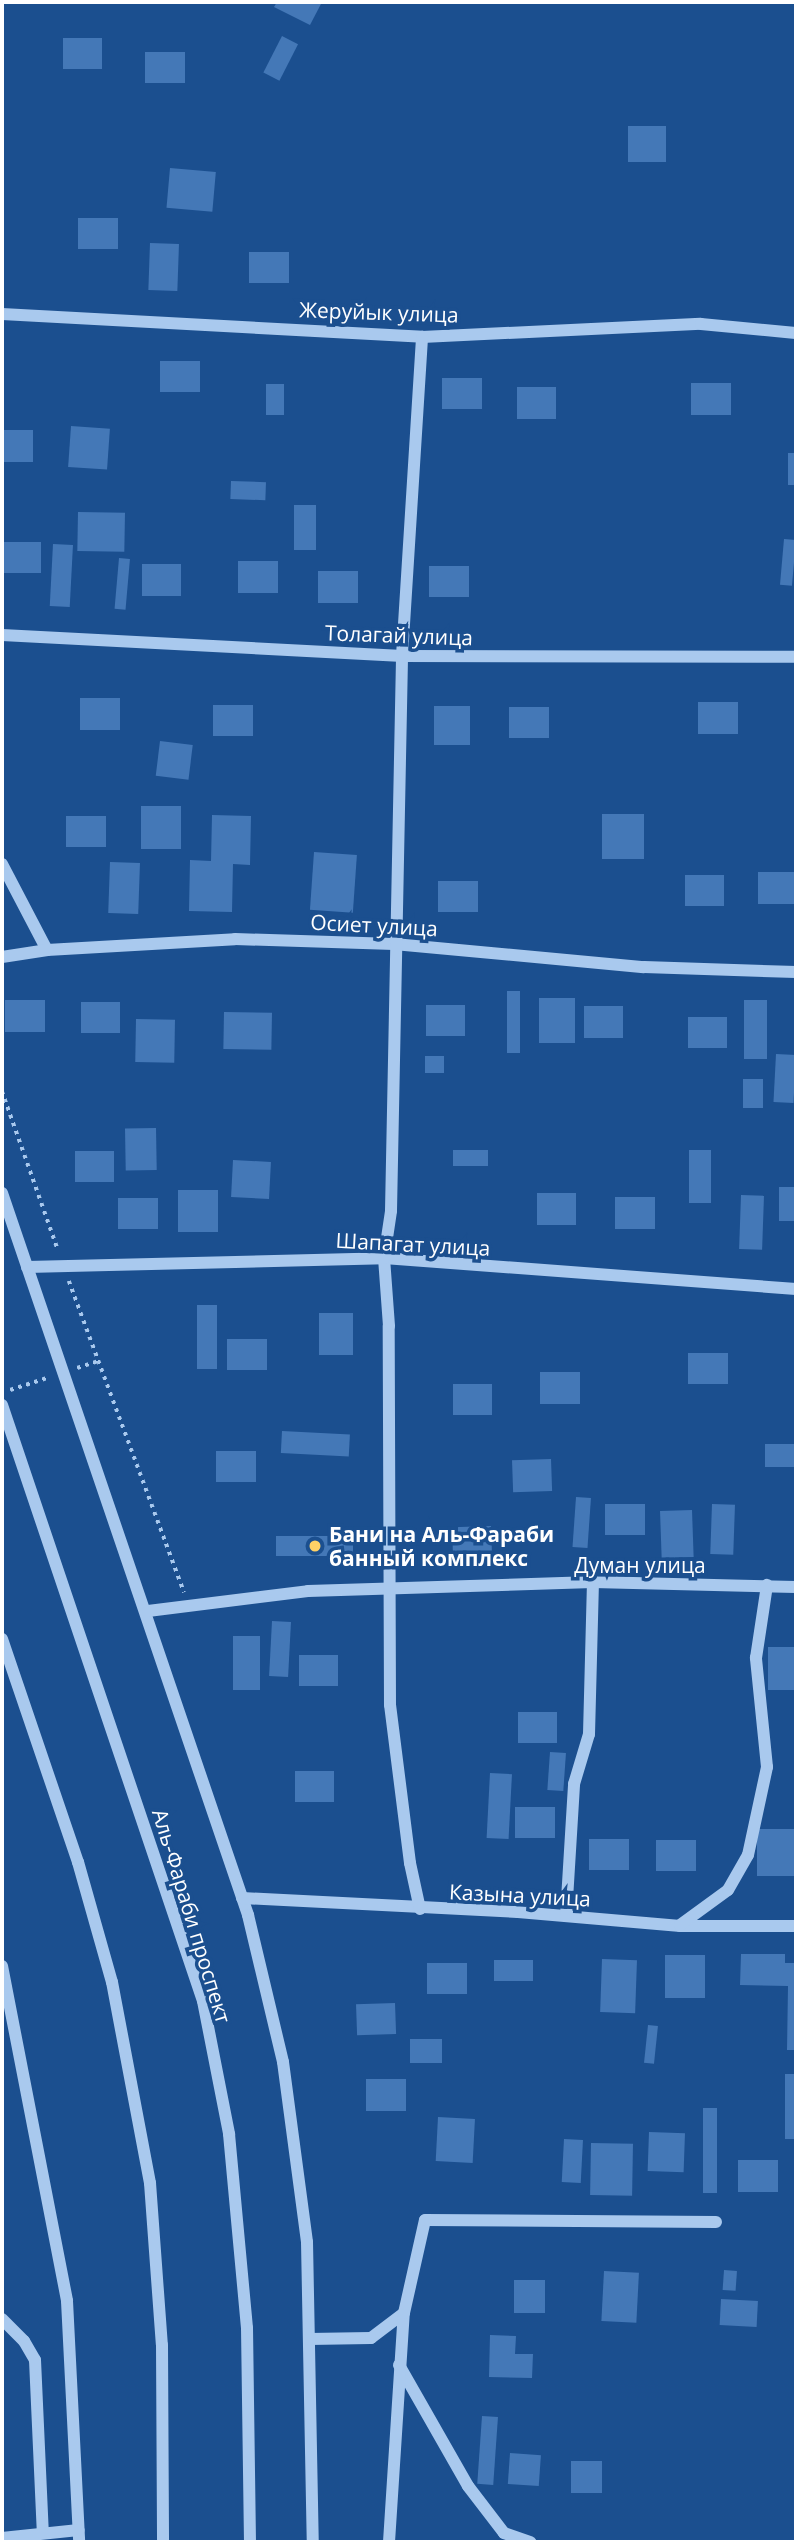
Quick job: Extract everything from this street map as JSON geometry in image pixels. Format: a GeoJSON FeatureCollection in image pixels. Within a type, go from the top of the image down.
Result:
{"type":"FeatureCollection","features":[{"type":"Feature","properties":{"kind":"street","name":"Жеруйык улица"},"geometry":{"type":"LineString","coordinates":[[2,314],[422,337],[701,324],[796,333]]}},
{"type":"Feature","properties":{"kind":"street"},"geometry":{"type":"LineString","coordinates":[[420,1909],[410,1863],[390,1705],[384,1258],[391,1211],[394,944],[402,656],[422,337]]}},
{"type":"Feature","properties":{"kind":"street","name":"Толагай улица"},"geometry":{"type":"LineString","coordinates":[[2,635],[402,656],[796,657]]}},
{"type":"Feature","properties":{"kind":"street"},"geometry":{"type":"LineString","coordinates":[[2,864],[47,950]]}},
{"type":"Feature","properties":{"kind":"street","name":"Осиет улица"},"geometry":{"type":"LineString","coordinates":[[2,957],[47,950],[235,939],[394,944],[644,967],[796,972]]}},
{"type":"Feature","properties":{"kind":"street"},"geometry":{"type":"LineString","coordinates":[[2,1193],[148,1611],[172,1695],[242,1898],[283,2062],[307,2242],[313,2542]]}},
{"type":"Feature","properties":{"kind":"street","name":"Шапагат улица"},"geometry":{"type":"LineString","coordinates":[[27,1266],[384,1258],[796,1289]]}},
{"type":"Feature","properties":{"kind":"street","name":"Аль-Фараби проспект"},"geometry":{"type":"LineString","coordinates":[[2,1405],[203,2001],[229,2134],[247,2328],[250,2542]]}},
{"type":"Feature","properties":{"kind":"street"},"geometry":{"type":"LineString","coordinates":[[566,1916],[575,1783],[589,1734],[593,1582]]}},
{"type":"Feature","properties":{"kind":"street","name":"Думан улица"},"geometry":{"type":"LineString","coordinates":[[148,1611],[308,1591],[389,1592],[593,1582],[796,1587]]}},
{"type":"Feature","properties":{"kind":"street"},"geometry":{"type":"LineString","coordinates":[[680,1926],[728,1890],[748,1855],[767,1767],[756,1658],[767,1586]]}},
{"type":"Feature","properties":{"kind":"street"},"geometry":{"type":"LineString","coordinates":[[2,1639],[78,1862],[112,1982],[150,2183],[162,2345],[163,2542]]}},
{"type":"Feature","properties":{"kind":"street","name":"Казына улица"},"geometry":{"type":"LineString","coordinates":[[242,1898],[566,1916],[680,1926],[796,1926]]}},
{"type":"Feature","properties":{"kind":"street"},"geometry":{"type":"LineString","coordinates":[[2,1966],[67,2301],[79,2536],[43,2533],[10,2538]]}},
{"type":"Feature","properties":{"kind":"street"},"geometry":{"type":"LineString","coordinates":[[389,2542],[404,2313],[425,2220],[716,2222]]}},
{"type":"Feature","properties":{"kind":"street"},"geometry":{"type":"LineString","coordinates":[[309,2339],[372,2337],[404,2313]]}},
{"type":"Feature","properties":{"kind":"street"},"geometry":{"type":"LineString","coordinates":[[2,2319],[24,2341],[35,2360],[43,2533]]}},
{"type":"Feature","properties":{"kind":"street"},"geometry":{"type":"LineString","coordinates":[[399,2365],[468,2486],[504,2533],[530,2542]]}},
{"type":"Feature","properties":{"kind":"path"},"geometry":{"type":"LineString","coordinates":[[2,1091],[188,1604]]}},
{"type":"Feature","properties":{"kind":"building"},"geometry":{"type":"Polygon","coordinates":[[[277,2],[322,2],[310,25],[274,7],[277,2]]]}},
{"type":"Feature","properties":{"kind":"building"},"geometry":{"type":"Polygon","coordinates":[[[282,36],[298,44],[279,81],[263,73],[282,36]]]}},
{"type":"Feature","properties":{"kind":"building"},"geometry":{"type":"Polygon","coordinates":[[[63,38],[102,38],[102,69],[63,69],[63,38]]]}},
{"type":"Feature","properties":{"kind":"building"},"geometry":{"type":"Polygon","coordinates":[[[145,52],[185,52],[185,83],[145,83],[145,52]]]}},
{"type":"Feature","properties":{"kind":"building"},"geometry":{"type":"Polygon","coordinates":[[[628,126],[666,126],[666,162],[628,162],[628,126]]]}},
{"type":"Feature","properties":{"kind":"building"},"geometry":{"type":"Polygon","coordinates":[[[170,168],[216,172],[212,212],[167,208],[170,168]]]}},
{"type":"Feature","properties":{"kind":"building"},"geometry":{"type":"Polygon","coordinates":[[[78,218],[118,218],[118,249],[78,249],[78,218]]]}},
{"type":"Feature","properties":{"kind":"building"},"geometry":{"type":"Polygon","coordinates":[[[150,243],[179,244],[177,291],[148,290],[150,243]]]}},
{"type":"Feature","properties":{"kind":"building"},"geometry":{"type":"Polygon","coordinates":[[[249,252],[289,252],[289,283],[249,283],[249,252]]]}},
{"type":"Feature","properties":{"kind":"building"},"geometry":{"type":"Polygon","coordinates":[[[160,361],[200,361],[200,392],[160,392],[160,361]]]}},
{"type":"Feature","properties":{"kind":"building"},"geometry":{"type":"Polygon","coordinates":[[[442,378],[482,378],[482,409],[442,409],[442,378]]]}},
{"type":"Feature","properties":{"kind":"building"},"geometry":{"type":"Polygon","coordinates":[[[691,383],[731,383],[731,415],[691,415],[691,383]]]}},
{"type":"Feature","properties":{"kind":"building"},"geometry":{"type":"Polygon","coordinates":[[[266,384],[284,384],[284,415],[266,415],[266,384]]]}},
{"type":"Feature","properties":{"kind":"building"},"geometry":{"type":"Polygon","coordinates":[[[517,387],[556,387],[556,419],[517,419],[517,387]]]}},
{"type":"Feature","properties":{"kind":"building"},"geometry":{"type":"Polygon","coordinates":[[[71,426],[110,429],[107,470],[68,467],[71,426]]]}},
{"type":"Feature","properties":{"kind":"building"},"geometry":{"type":"Polygon","coordinates":[[[2,430],[33,430],[33,462],[2,462],[2,430]]]}},
{"type":"Feature","properties":{"kind":"building"},"geometry":{"type":"Polygon","coordinates":[[[788,453],[796,453],[796,485],[788,485],[788,453]]]}},
{"type":"Feature","properties":{"kind":"building"},"geometry":{"type":"Polygon","coordinates":[[[231,481],[266,482],[265,500],[230,499],[231,481]]]}},
{"type":"Feature","properties":{"kind":"building"},"geometry":{"type":"Polygon","coordinates":[[[294,505],[316,505],[316,550],[294,550],[294,505]]]}},
{"type":"Feature","properties":{"kind":"building"},"geometry":{"type":"Polygon","coordinates":[[[78,512],[125,513],[124,552],[77,551],[78,512]]]}},
{"type":"Feature","properties":{"kind":"building"},"geometry":{"type":"Polygon","coordinates":[[[784,539],[796,540],[792,586],[780,585],[784,539]]]}},
{"type":"Feature","properties":{"kind":"building"},"geometry":{"type":"Polygon","coordinates":[[[2,542],[41,542],[41,573],[2,573],[2,542]]]}},
{"type":"Feature","properties":{"kind":"building"},"geometry":{"type":"Polygon","coordinates":[[[53,544],[73,545],[70,607],[50,606],[53,544]]]}},
{"type":"Feature","properties":{"kind":"building"},"geometry":{"type":"Polygon","coordinates":[[[119,558],[130,559],[126,610],[115,609],[119,558]]]}},
{"type":"Feature","properties":{"kind":"building"},"geometry":{"type":"Polygon","coordinates":[[[238,561],[278,561],[278,593],[238,593],[238,561]]]}},
{"type":"Feature","properties":{"kind":"building"},"geometry":{"type":"Polygon","coordinates":[[[142,564],[181,564],[181,596],[142,596],[142,564]]]}},
{"type":"Feature","properties":{"kind":"building"},"geometry":{"type":"Polygon","coordinates":[[[429,566],[469,566],[469,597],[429,597],[429,566]]]}},
{"type":"Feature","properties":{"kind":"building"},"geometry":{"type":"Polygon","coordinates":[[[318,571],[358,571],[358,603],[318,603],[318,571]]]}},
{"type":"Feature","properties":{"kind":"building"},"geometry":{"type":"Polygon","coordinates":[[[80,698],[120,698],[120,730],[80,730],[80,698]]]}},
{"type":"Feature","properties":{"kind":"building"},"geometry":{"type":"Polygon","coordinates":[[[698,702],[738,702],[738,734],[698,734],[698,702]]]}},
{"type":"Feature","properties":{"kind":"building"},"geometry":{"type":"Polygon","coordinates":[[[213,705],[253,705],[253,736],[213,736],[213,705]]]}},
{"type":"Feature","properties":{"kind":"building"},"geometry":{"type":"Polygon","coordinates":[[[434,706],[470,706],[470,745],[434,745],[434,706]]]}},
{"type":"Feature","properties":{"kind":"building"},"geometry":{"type":"Polygon","coordinates":[[[509,707],[549,707],[549,738],[509,738],[509,707]]]}},
{"type":"Feature","properties":{"kind":"building"},"geometry":{"type":"Polygon","coordinates":[[[160,741],[193,745],[188,780],[156,776],[160,741]]]}},
{"type":"Feature","properties":{"kind":"building"},"geometry":{"type":"Polygon","coordinates":[[[141,806],[181,806],[181,849],[141,849],[141,806]]]}},
{"type":"Feature","properties":{"kind":"building"},"geometry":{"type":"Polygon","coordinates":[[[602,814],[644,814],[644,859],[602,859],[602,814]]]}},
{"type":"Feature","properties":{"kind":"building"},"geometry":{"type":"Polygon","coordinates":[[[212,815],[251,816],[250,865],[233,864],[232,912],[189,911],[190,860],[211,861],[212,815]]]}},
{"type":"Feature","properties":{"kind":"building"},"geometry":{"type":"Polygon","coordinates":[[[66,816],[106,816],[106,847],[66,847],[66,816]]]}},
{"type":"Feature","properties":{"kind":"building"},"geometry":{"type":"Polygon","coordinates":[[[314,852],[357,855],[353,913],[310,910],[314,852]]]}},
{"type":"Feature","properties":{"kind":"building"},"geometry":{"type":"Polygon","coordinates":[[[110,862],[140,863],[138,914],[108,913],[110,862]]]}},
{"type":"Feature","properties":{"kind":"building"},"geometry":{"type":"Polygon","coordinates":[[[758,872],[796,872],[796,904],[758,904],[758,872]]]}},
{"type":"Feature","properties":{"kind":"building"},"geometry":{"type":"Polygon","coordinates":[[[685,875],[724,875],[724,906],[685,906],[685,875]]]}},
{"type":"Feature","properties":{"kind":"building"},"geometry":{"type":"Polygon","coordinates":[[[438,881],[478,881],[478,912],[438,912],[438,881]]]}},
{"type":"Feature","properties":{"kind":"building"},"geometry":{"type":"Polygon","coordinates":[[[507,991],[520,991],[520,1053],[507,1053],[507,991]]]}},
{"type":"Feature","properties":{"kind":"building"},"geometry":{"type":"Polygon","coordinates":[[[539,998],[575,998],[575,1043],[539,1043],[539,998]]]}},
{"type":"Feature","properties":{"kind":"building"},"geometry":{"type":"Polygon","coordinates":[[[5,1000],[45,1000],[45,1032],[5,1032],[5,1000]]]}},
{"type":"Feature","properties":{"kind":"building"},"geometry":{"type":"Polygon","coordinates":[[[744,1000],[767,1000],[767,1059],[744,1059],[744,1000]]]}},
{"type":"Feature","properties":{"kind":"building"},"geometry":{"type":"Polygon","coordinates":[[[81,1002],[120,1002],[120,1033],[81,1033],[81,1002]]]}},
{"type":"Feature","properties":{"kind":"building"},"geometry":{"type":"Polygon","coordinates":[[[426,1005],[465,1005],[465,1036],[426,1036],[426,1005]]]}},
{"type":"Feature","properties":{"kind":"building"},"geometry":{"type":"Polygon","coordinates":[[[584,1006],[623,1006],[623,1038],[584,1038],[584,1006]]]}},
{"type":"Feature","properties":{"kind":"building"},"geometry":{"type":"Polygon","coordinates":[[[224,1012],[272,1013],[271,1050],[223,1049],[224,1012]]]}},
{"type":"Feature","properties":{"kind":"building"},"geometry":{"type":"Polygon","coordinates":[[[688,1017],[727,1017],[727,1048],[688,1048],[688,1017]]]}},
{"type":"Feature","properties":{"kind":"building"},"geometry":{"type":"Polygon","coordinates":[[[136,1019],[175,1020],[174,1063],[135,1062],[136,1019]]]}},
{"type":"Feature","properties":{"kind":"building"},"geometry":{"type":"Polygon","coordinates":[[[776,1054],[796,1055],[793,1103],[773,1102],[776,1054]]]}},
{"type":"Feature","properties":{"kind":"building"},"geometry":{"type":"Polygon","coordinates":[[[425,1056],[444,1056],[444,1073],[425,1073],[425,1056]]]}},
{"type":"Feature","properties":{"kind":"building"},"geometry":{"type":"Polygon","coordinates":[[[743,1079],[763,1079],[763,1108],[743,1108],[743,1079]]]}},
{"type":"Feature","properties":{"kind":"building"},"geometry":{"type":"Polygon","coordinates":[[[156,1128],[157,1170],[126,1171],[125,1129],[156,1128]]]}},
{"type":"Feature","properties":{"kind":"building"},"geometry":{"type":"Polygon","coordinates":[[[453,1150],[488,1150],[488,1166],[453,1166],[453,1150]]]}},
{"type":"Feature","properties":{"kind":"building"},"geometry":{"type":"Polygon","coordinates":[[[689,1150],[711,1150],[711,1203],[689,1203],[689,1150]]]}},
{"type":"Feature","properties":{"kind":"building"},"geometry":{"type":"Polygon","coordinates":[[[75,1151],[114,1151],[114,1182],[75,1182],[75,1151]]]}},
{"type":"Feature","properties":{"kind":"building"},"geometry":{"type":"Polygon","coordinates":[[[233,1160],[271,1162],[269,1199],[231,1197],[233,1160]]]}},
{"type":"Feature","properties":{"kind":"building"},"geometry":{"type":"Polygon","coordinates":[[[779,1187],[796,1187],[796,1221],[779,1221],[779,1187]]]}},
{"type":"Feature","properties":{"kind":"building"},"geometry":{"type":"Polygon","coordinates":[[[178,1190],[218,1190],[218,1232],[178,1232],[178,1190]]]}},
{"type":"Feature","properties":{"kind":"building"},"geometry":{"type":"Polygon","coordinates":[[[537,1193],[576,1193],[576,1225],[537,1225],[537,1193]]]}},
{"type":"Feature","properties":{"kind":"building"},"geometry":{"type":"Polygon","coordinates":[[[741,1195],[764,1196],[762,1250],[739,1249],[741,1195]]]}},
{"type":"Feature","properties":{"kind":"building"},"geometry":{"type":"Polygon","coordinates":[[[615,1197],[655,1197],[655,1229],[615,1229],[615,1197]]]}},
{"type":"Feature","properties":{"kind":"building"},"geometry":{"type":"Polygon","coordinates":[[[118,1198],[158,1198],[158,1229],[118,1229],[118,1198]]]}},
{"type":"Feature","properties":{"kind":"building"},"geometry":{"type":"Polygon","coordinates":[[[197,1305],[217,1305],[217,1369],[197,1369],[197,1305]]]}},
{"type":"Feature","properties":{"kind":"building"},"geometry":{"type":"Polygon","coordinates":[[[319,1313],[353,1313],[353,1355],[319,1355],[319,1313]]]}},
{"type":"Feature","properties":{"kind":"building"},"geometry":{"type":"Polygon","coordinates":[[[227,1339],[267,1339],[267,1370],[227,1370],[227,1339]]]}},
{"type":"Feature","properties":{"kind":"building"},"geometry":{"type":"Polygon","coordinates":[[[688,1353],[728,1353],[728,1384],[688,1384],[688,1353]]]}},
{"type":"Feature","properties":{"kind":"building"},"geometry":{"type":"Polygon","coordinates":[[[540,1372],[580,1372],[580,1404],[540,1404],[540,1372]]]}},
{"type":"Feature","properties":{"kind":"building"},"geometry":{"type":"Polygon","coordinates":[[[453,1384],[492,1384],[492,1415],[453,1415],[453,1384]]]}},
{"type":"Feature","properties":{"kind":"building"},"geometry":{"type":"Polygon","coordinates":[[[282,1431],[350,1435],[349,1457],[281,1453],[282,1431]]]}},
{"type":"Feature","properties":{"kind":"building"},"geometry":{"type":"Polygon","coordinates":[[[765,1444],[796,1444],[796,1467],[765,1467],[765,1444]]]}},
{"type":"Feature","properties":{"kind":"building"},"geometry":{"type":"Polygon","coordinates":[[[216,1451],[256,1451],[256,1482],[216,1482],[216,1451]]]}},
{"type":"Feature","properties":{"kind":"building"},"geometry":{"type":"Polygon","coordinates":[[[551,1459],[552,1491],[513,1492],[512,1460],[551,1459]]]}},
{"type":"Feature","properties":{"kind":"building"},"geometry":{"type":"Polygon","coordinates":[[[576,1497],[591,1498],[587,1548],[573,1547],[576,1497]]]}},
{"type":"Feature","properties":{"kind":"building"},"geometry":{"type":"Polygon","coordinates":[[[605,1504],[645,1504],[645,1535],[605,1535],[605,1504]]]}},
{"type":"Feature","properties":{"kind":"building"},"geometry":{"type":"Polygon","coordinates":[[[712,1504],[735,1505],[733,1555],[710,1554],[712,1504]]]}},
{"type":"Feature","properties":{"kind":"building"},"geometry":{"type":"Polygon","coordinates":[[[692,1510],[694,1557],[662,1558],[660,1511],[692,1510]]]}},
{"type":"Feature","properties":{"kind":"building"},"geometry":{"type":"Polygon","coordinates":[[[491,1526],[492,1558],[453,1559],[452,1527],[491,1526]]]}},
{"type":"Feature","properties":{"kind":"building","name":"Бани на Аль-Фараби банный комплекс"},"geometry":{"type":"Polygon","coordinates":[[[276,1536],[353,1536],[353,1556],[276,1556],[276,1536]]]}},
{"type":"Feature","properties":{"kind":"building"},"geometry":{"type":"Polygon","coordinates":[[[272,1621],[291,1622],[288,1677],[269,1676],[272,1621]]]}},
{"type":"Feature","properties":{"kind":"building"},"geometry":{"type":"Polygon","coordinates":[[[233,1636],[260,1636],[260,1690],[233,1690],[233,1636]]]}},
{"type":"Feature","properties":{"kind":"building"},"geometry":{"type":"Polygon","coordinates":[[[768,1647],[796,1647],[796,1690],[768,1690],[768,1647]]]}},
{"type":"Feature","properties":{"kind":"building"},"geometry":{"type":"Polygon","coordinates":[[[299,1655],[338,1655],[338,1686],[299,1686],[299,1655]]]}},
{"type":"Feature","properties":{"kind":"building"},"geometry":{"type":"Polygon","coordinates":[[[518,1712],[557,1712],[557,1743],[518,1743],[518,1712]]]}},
{"type":"Feature","properties":{"kind":"building"},"geometry":{"type":"Polygon","coordinates":[[[550,1752],[566,1753],[563,1791],[547,1790],[550,1752]]]}},
{"type":"Feature","properties":{"kind":"building"},"geometry":{"type":"Polygon","coordinates":[[[295,1771],[334,1771],[334,1802],[295,1802],[295,1771]]]}},
{"type":"Feature","properties":{"kind":"building"},"geometry":{"type":"Polygon","coordinates":[[[490,1773],[512,1774],[509,1839],[487,1838],[490,1773]]]}},
{"type":"Feature","properties":{"kind":"building"},"geometry":{"type":"Polygon","coordinates":[[[515,1807],[555,1807],[555,1838],[515,1838],[515,1807]]]}},
{"type":"Feature","properties":{"kind":"building"},"geometry":{"type":"Polygon","coordinates":[[[757,1829],[796,1829],[796,1876],[757,1876],[757,1829]]]}},
{"type":"Feature","properties":{"kind":"building"},"geometry":{"type":"Polygon","coordinates":[[[589,1839],[629,1839],[629,1870],[589,1870],[589,1839]]]}},
{"type":"Feature","properties":{"kind":"building"},"geometry":{"type":"Polygon","coordinates":[[[656,1840],[696,1840],[696,1871],[656,1871],[656,1840]]]}},
{"type":"Feature","properties":{"kind":"building"},"geometry":{"type":"Polygon","coordinates":[[[741,1954],[785,1954],[785,1963],[796,1963],[796,2050],[787,2050],[788,1986],[740,1985],[741,1954]]]}},
{"type":"Feature","properties":{"kind":"building"},"geometry":{"type":"Polygon","coordinates":[[[665,1955],[705,1955],[705,1998],[665,1998],[665,1955]]]}},
{"type":"Feature","properties":{"kind":"building"},"geometry":{"type":"Polygon","coordinates":[[[602,1959],[637,1960],[635,2013],[600,2012],[602,1959]]]}},
{"type":"Feature","properties":{"kind":"building"},"geometry":{"type":"Polygon","coordinates":[[[494,1960],[533,1960],[533,1981],[494,1981],[494,1960]]]}},
{"type":"Feature","properties":{"kind":"building"},"geometry":{"type":"Polygon","coordinates":[[[427,1963],[467,1963],[467,1994],[427,1994],[427,1963]]]}},
{"type":"Feature","properties":{"kind":"building"},"geometry":{"type":"Polygon","coordinates":[[[395,2003],[396,2034],[357,2035],[356,2004],[395,2003]]]}},
{"type":"Feature","properties":{"kind":"building"},"geometry":{"type":"Polygon","coordinates":[[[648,2025],[658,2026],[654,2064],[644,2063],[648,2025]]]}},
{"type":"Feature","properties":{"kind":"building"},"geometry":{"type":"Polygon","coordinates":[[[410,2039],[442,2039],[442,2063],[410,2063],[410,2039]]]}},
{"type":"Feature","properties":{"kind":"building"},"geometry":{"type":"Polygon","coordinates":[[[785,2074],[796,2074],[796,2139],[785,2139],[785,2074]]]}},
{"type":"Feature","properties":{"kind":"building"},"geometry":{"type":"Polygon","coordinates":[[[366,2079],[406,2079],[406,2111],[366,2111],[366,2079]]]}},
{"type":"Feature","properties":{"kind":"building"},"geometry":{"type":"Polygon","coordinates":[[[703,2108],[717,2108],[717,2193],[703,2193],[703,2108]]]}},
{"type":"Feature","properties":{"kind":"building"},"geometry":{"type":"Polygon","coordinates":[[[438,2117],[475,2119],[473,2163],[436,2161],[438,2117]]]}},
{"type":"Feature","properties":{"kind":"building"},"geometry":{"type":"Polygon","coordinates":[[[649,2132],[685,2133],[684,2172],[648,2171],[649,2132]]]}},
{"type":"Feature","properties":{"kind":"building"},"geometry":{"type":"Polygon","coordinates":[[[564,2139],[583,2140],[581,2183],[562,2182],[564,2139]]]}},
{"type":"Feature","properties":{"kind":"building"},"geometry":{"type":"Polygon","coordinates":[[[591,2143],[633,2144],[632,2196],[590,2195],[591,2143]]]}},
{"type":"Feature","properties":{"kind":"building"},"geometry":{"type":"Polygon","coordinates":[[[738,2160],[778,2160],[778,2192],[738,2192],[738,2160]]]}},
{"type":"Feature","properties":{"kind":"building"},"geometry":{"type":"Polygon","coordinates":[[[724,2270],[737,2271],[736,2291],[723,2290],[724,2270]]]}},
{"type":"Feature","properties":{"kind":"building"},"geometry":{"type":"Polygon","coordinates":[[[604,2271],[639,2273],[636,2323],[601,2321],[604,2271]]]}},
{"type":"Feature","properties":{"kind":"building"},"geometry":{"type":"Polygon","coordinates":[[[514,2280],[545,2280],[545,2313],[514,2313],[514,2280]]]}},
{"type":"Feature","properties":{"kind":"building"},"geometry":{"type":"Polygon","coordinates":[[[721,2299],[758,2301],[757,2327],[720,2325],[721,2299]]]}},
{"type":"Feature","properties":{"kind":"building"},"geometry":{"type":"Polygon","coordinates":[[[490,2335],[516,2336],[515,2354],[533,2354],[532,2378],[489,2377],[490,2335]]]}},
{"type":"Feature","properties":{"kind":"building"},"geometry":{"type":"Polygon","coordinates":[[[482,2416],[498,2417],[493,2485],[477,2484],[482,2416]]]}},
{"type":"Feature","properties":{"kind":"building"},"geometry":{"type":"Polygon","coordinates":[[[510,2453],[541,2455],[539,2486],[508,2484],[510,2453]]]}},
{"type":"Feature","properties":{"kind":"building"},"geometry":{"type":"Polygon","coordinates":[[[571,2461],[602,2461],[602,2493],[571,2493],[571,2461]]]}},
{"type":"Feature","properties":{"kind":"place","name":"Бани на Аль-Фараби банный комплекс"},"geometry":{"type":"Point","coordinates":[315,1546]}}]}
